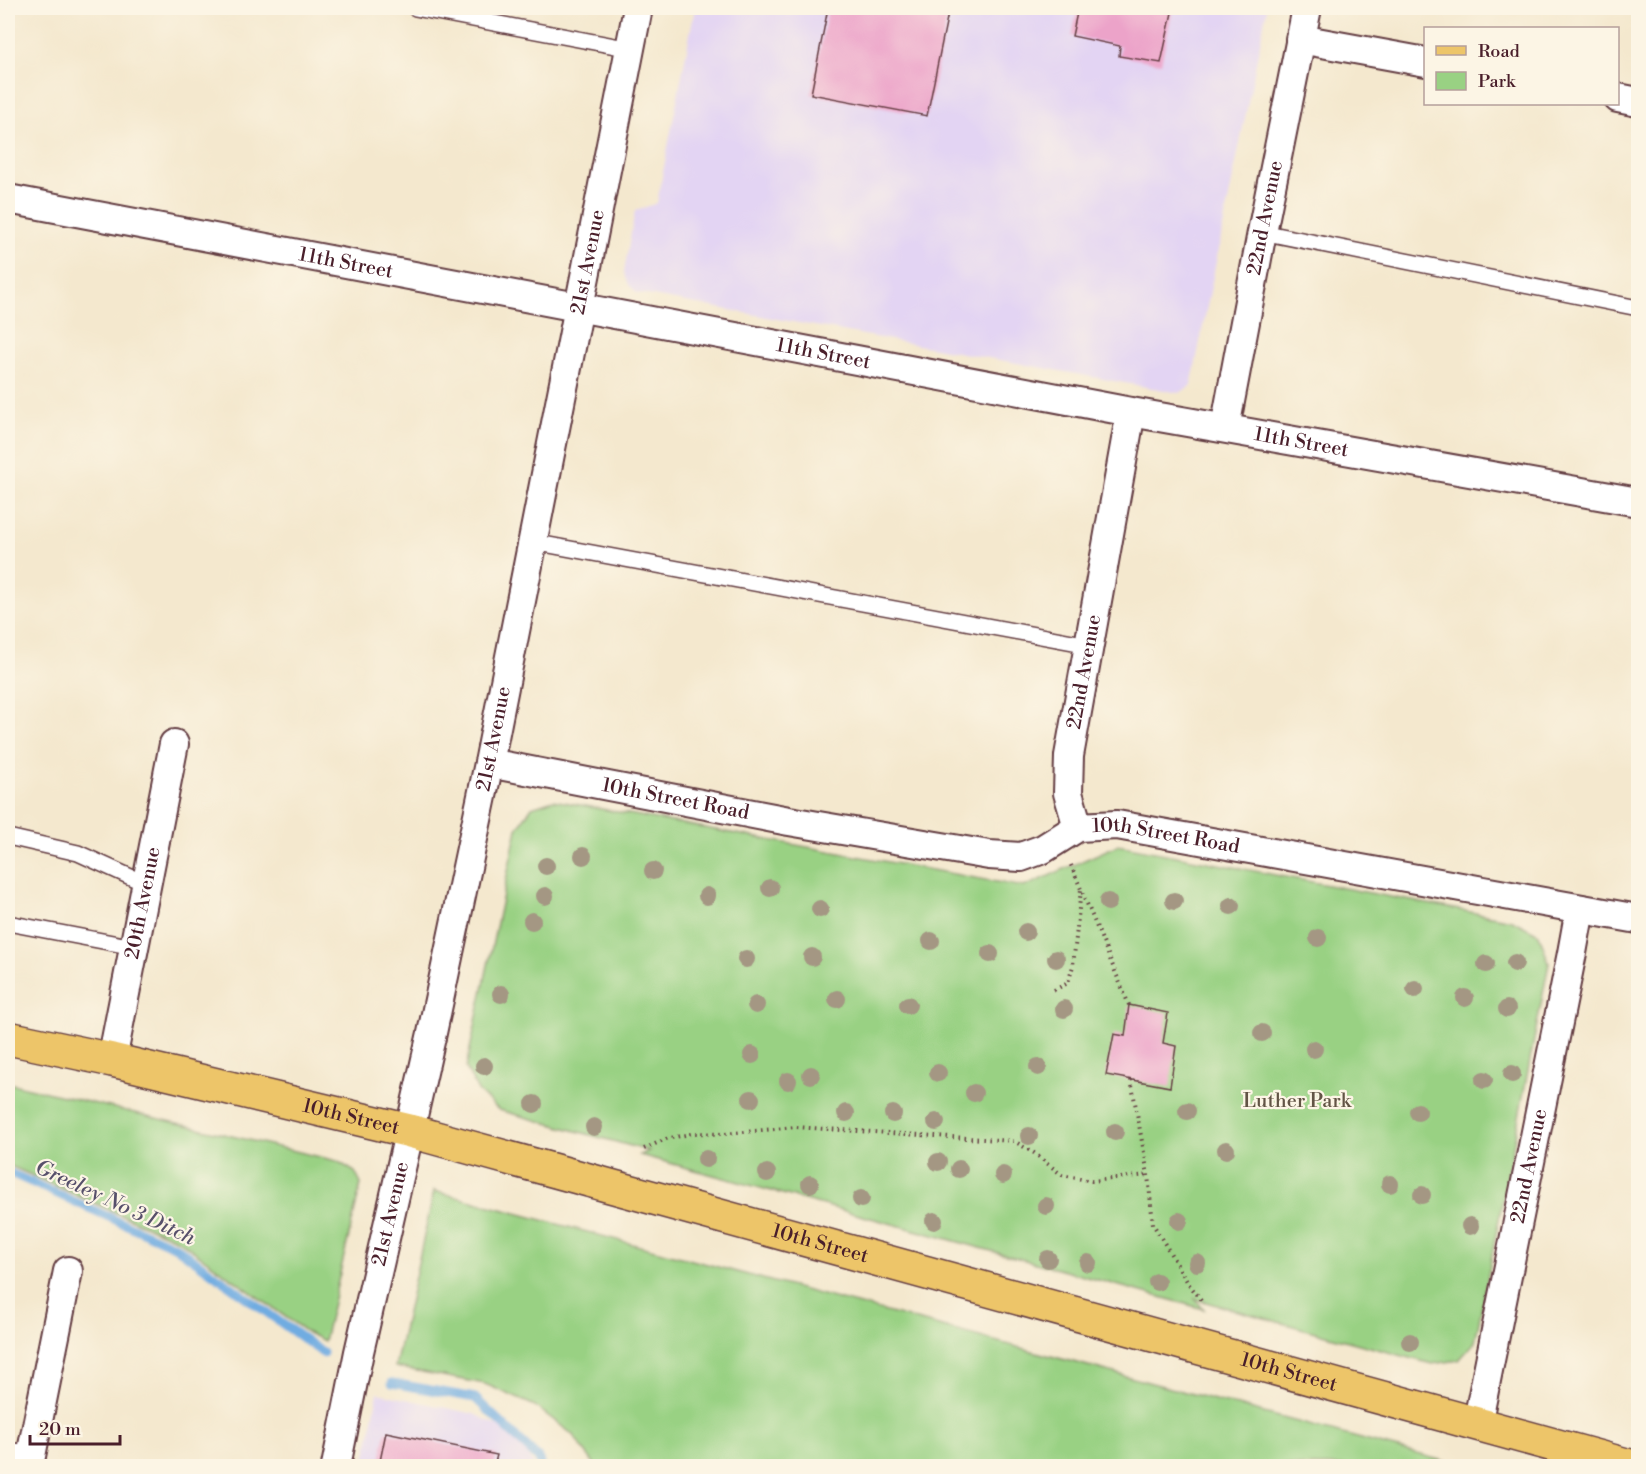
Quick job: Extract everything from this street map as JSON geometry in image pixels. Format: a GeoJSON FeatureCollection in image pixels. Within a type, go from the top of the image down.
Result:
{"type":"FeatureCollection","features":[{"type":"Feature","properties":{"kind":"main road","name":"10th Street"},"geometry":{"type":"LineString","coordinates":[[8,1038],[112,1060],[410,1131],[1630,1467]]}},
{"type":"Feature","properties":{"kind":"street","name":"21st Avenue"},"geometry":{"type":"LineString","coordinates":[[336,1467],[359,1352],[432,1033],[489,763],[638,8]]}},
{"type":"Feature","properties":{"kind":"street","name":"22nd Avenue"},"geometry":{"type":"LineString","coordinates":[[1225,428],[1307,8]]}},
{"type":"Feature","properties":{"kind":"street"},"geometry":{"type":"LineString","coordinates":[[1300,39],[1424,62]]}},
{"type":"Feature","properties":{"kind":"street"},"geometry":{"type":"LineString","coordinates":[[1619,98],[1638,102]]}},
{"type":"Feature","properties":{"kind":"street","name":"11th Street"},"geometry":{"type":"LineString","coordinates":[[8,199],[1131,412],[1638,502]]}},
{"type":"Feature","properties":{"kind":"street","name":"22nd Avenue"},"geometry":{"type":"LineString","coordinates":[[1078,827],[1068,793],[1069,756],[1131,412]]}},
{"type":"Feature","properties":{"kind":"street","name":"20th Avenue"},"geometry":{"type":"LineString","coordinates":[[112,1060],[174,744]]}},
{"type":"Feature","properties":{"kind":"street","name":"10th Street Road"},"geometry":{"type":"LineString","coordinates":[[489,763],[789,821],[989,855],[1021,857],[1043,849],[1078,827],[1117,825],[1638,919]]}},
{"type":"Feature","properties":{"kind":"street","name":"22nd Avenue"},"geometry":{"type":"LineString","coordinates":[[1477,1425],[1580,909]]}},
{"type":"Feature","properties":{"kind":"street"},"geometry":{"type":"LineString","coordinates":[[23,1457],[68,1271]]}},
{"type":"Feature","properties":{"kind":"lane"},"geometry":{"type":"LineString","coordinates":[[415,8],[631,49]]}},
{"type":"Feature","properties":{"kind":"lane"},"geometry":{"type":"LineString","coordinates":[[1262,232],[1638,308]]}},
{"type":"Feature","properties":{"kind":"lane"},"geometry":{"type":"LineString","coordinates":[[533,542],[1089,645]]}},
{"type":"Feature","properties":{"kind":"lane"},"geometry":{"type":"LineString","coordinates":[[8,837],[78,853],[146,884]]}},
{"type":"Feature","properties":{"kind":"lane"},"geometry":{"type":"LineString","coordinates":[[8,923],[134,947]]}},
{"type":"Feature","properties":{"kind":"path"},"geometry":{"type":"LineString","coordinates":[[1071,865],[1129,1005]]}},
{"type":"Feature","properties":{"kind":"path"},"geometry":{"type":"LineString","coordinates":[[1054,990],[1068,982],[1073,966],[1081,888]]}},
{"type":"Feature","properties":{"kind":"path"},"geometry":{"type":"LineString","coordinates":[[1131,1080],[1148,1175],[1153,1224],[1188,1283],[1202,1301]]}},
{"type":"Feature","properties":{"kind":"path"},"geometry":{"type":"LineString","coordinates":[[644,1149],[666,1139],[695,1133],[724,1134],[795,1127],[1014,1141],[1062,1175],[1092,1181],[1148,1175]]}},
{"type":"Feature","properties":{"kind":"shaded area"},"geometry":{"type":"Polygon","coordinates":[[[695,8],[1267,8],[1191,386],[1179,393],[637,293],[629,285],[624,272],[635,211],[657,203],[695,8]]]}},
{"type":"Feature","properties":{"kind":"shaded area"},"geometry":{"type":"Polygon","coordinates":[[[378,1393],[474,1414],[502,1428],[526,1450],[534,1466],[364,1466],[378,1393]]]}},
{"type":"Feature","properties":{"kind":"green space","name":"Luther Park"},"geometry":{"type":"Polygon","coordinates":[[[553,800],[1024,887],[1118,845],[1512,920],[1539,934],[1549,963],[1475,1342],[1459,1360],[1432,1364],[1195,1299],[1204,1309],[640,1155],[649,1151],[499,1110],[478,1091],[466,1068],[517,829],[532,807],[553,800]]]}},
{"type":"Feature","properties":{"kind":"green space"},"geometry":{"type":"Polygon","coordinates":[[[8,1083],[337,1161],[355,1172],[361,1184],[324,1341],[308,1333],[178,1240],[8,1165],[8,1083]]]}},
{"type":"Feature","properties":{"kind":"green space"},"geometry":{"type":"Polygon","coordinates":[[[434,1191],[1462,1466],[596,1466],[572,1434],[535,1406],[485,1384],[395,1367],[434,1191]]]}},
{"type":"Feature","properties":{"kind":"building"},"geometry":{"type":"Polygon","coordinates":[[[828,8],[949,8],[927,116],[811,94],[828,8]]]}},
{"type":"Feature","properties":{"kind":"building"},"geometry":{"type":"Polygon","coordinates":[[[1078,8],[1173,8],[1161,63],[1119,56],[1120,46],[1072,36],[1078,8]]]}},
{"type":"Feature","properties":{"kind":"building"},"geometry":{"type":"Polygon","coordinates":[[[1129,1005],[1168,1013],[1163,1043],[1176,1046],[1170,1087],[1106,1075],[1114,1034],[1125,1036],[1129,1005]]]}},
{"type":"Feature","properties":{"kind":"building"},"geometry":{"type":"Polygon","coordinates":[[[386,1432],[497,1455],[494,1466],[379,1466],[386,1432]]]}},
{"type":"Feature","properties":{"kind":"waterway","name":"Greeley No 3 Ditch"},"geometry":{"type":"LineString","coordinates":[[8,1172],[176,1247],[323,1353]]}},
{"type":"Feature","properties":{"kind":"waterway","name":"Greeley No 3 Ditch"},"geometry":{"type":"LineString","coordinates":[[392,1383],[475,1398],[538,1458],[542,1466]]}}]}
